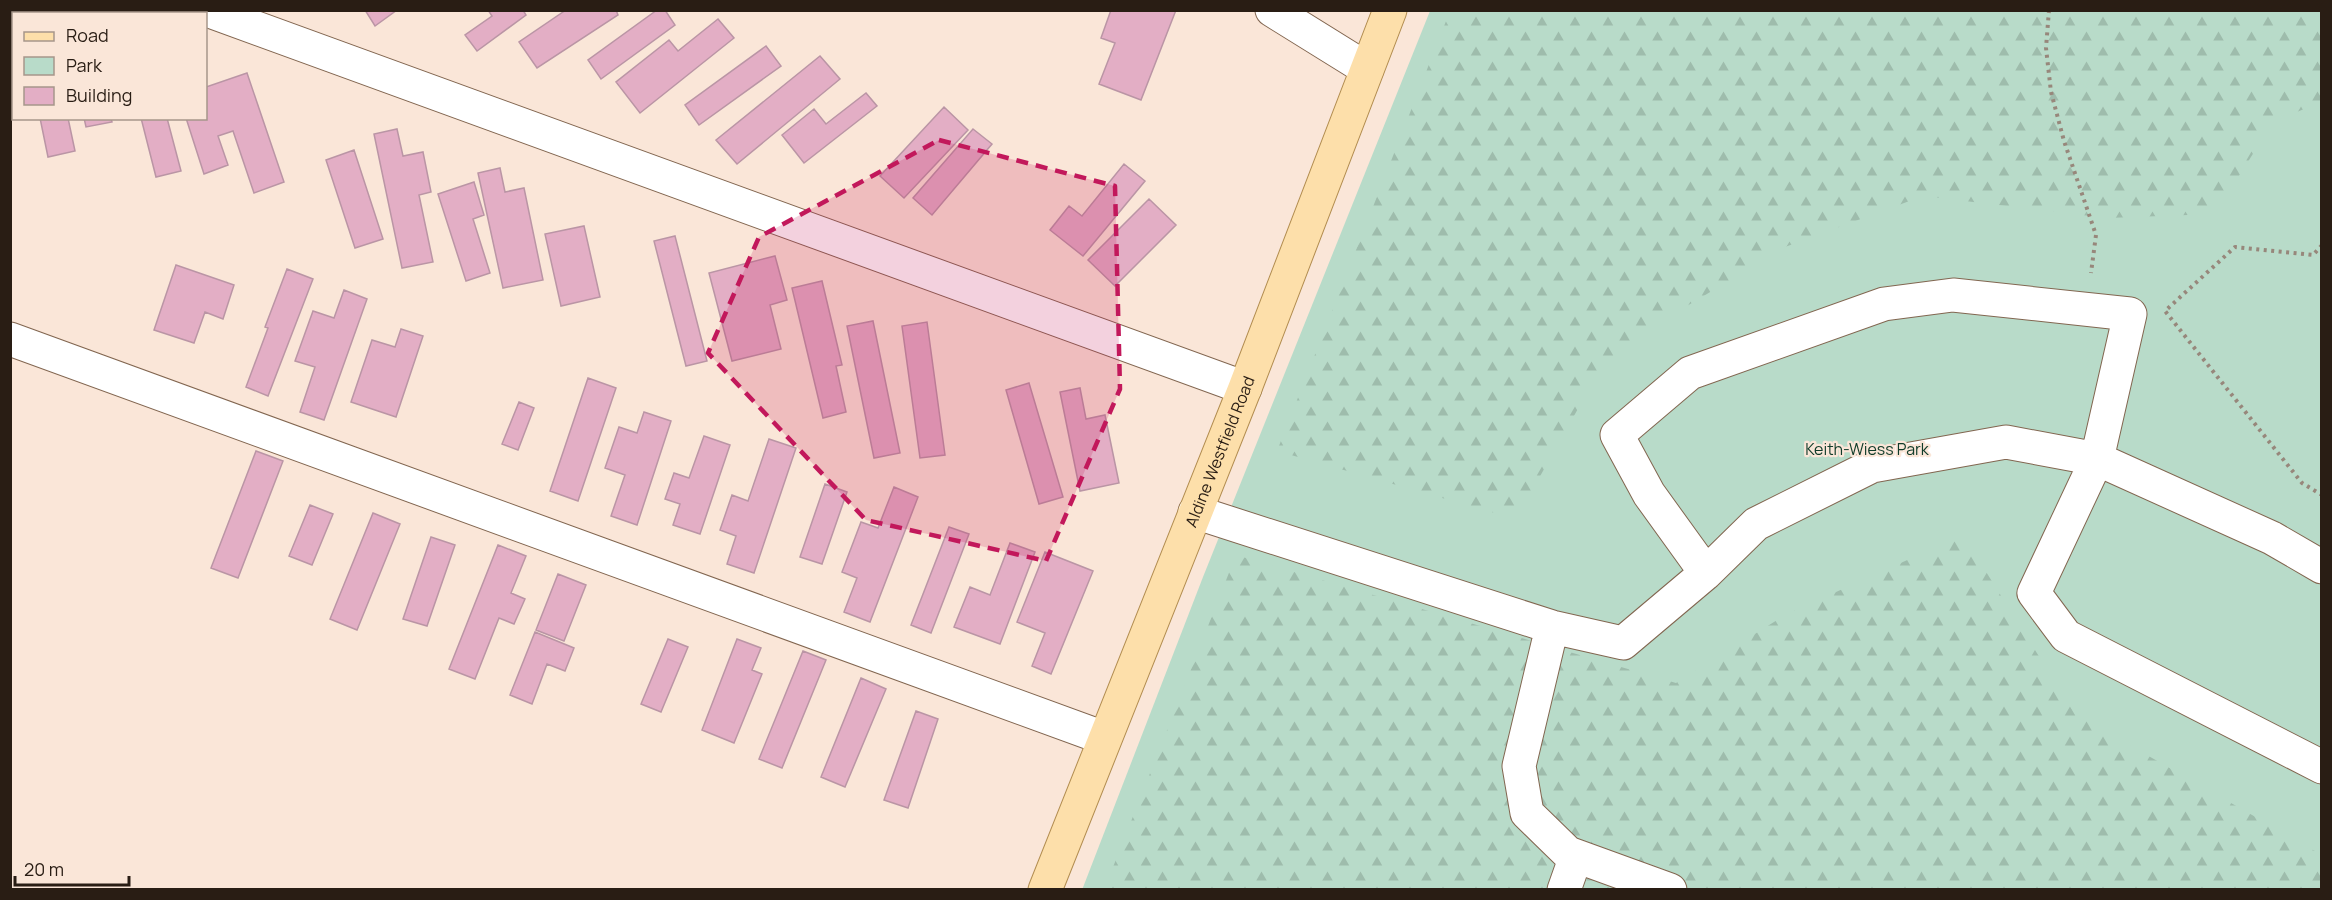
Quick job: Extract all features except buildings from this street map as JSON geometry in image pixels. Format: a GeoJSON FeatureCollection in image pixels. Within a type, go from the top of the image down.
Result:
{"type":"FeatureCollection","features":[{"type":"Feature","properties":{"kind":"main road","name":"Aldine Westfield Road"},"geometry":{"type":"LineString","coordinates":[[1045,890],[1245,388],[1390,10]]}},
{"type":"Feature","properties":{"kind":"lane"},"geometry":{"type":"LineString","coordinates":[[207,10],[1245,388]]}},
{"type":"Feature","properties":{"kind":"lane"},"geometry":{"type":"LineString","coordinates":[[1272,10],[1367,69]]}},
{"type":"Feature","properties":{"kind":"lane"},"geometry":{"type":"LineString","coordinates":[[1706,573],[1649,494],[1617,435],[1690,373],[1884,304],[1953,295],[2130,314],[2097,459],[2034,593],[2066,636],[2322,767]]}},
{"type":"Feature","properties":{"kind":"lane"},"geometry":{"type":"LineString","coordinates":[[10,339],[1104,738]]}},
{"type":"Feature","properties":{"kind":"lane"},"geometry":{"type":"LineString","coordinates":[[1195,512],[1552,627],[1623,643],[1706,573],[1756,524],[1872,466],[2006,442],[2097,459],[2272,538],[2322,567]]}},
{"type":"Feature","properties":{"kind":"lane"},"geometry":{"type":"LineString","coordinates":[[1552,627],[1519,766],[1527,813],[1568,853],[1670,890]]}},
{"type":"Feature","properties":{"kind":"lane"},"geometry":{"type":"LineString","coordinates":[[1564,890],[1576,856]]}},
{"type":"Feature","properties":{"kind":"path"},"geometry":{"type":"LineString","coordinates":[[2049,10],[2046,48],[2051,92],[2064,141],[2096,235],[2087,310]]}},
{"type":"Feature","properties":{"kind":"path"},"geometry":{"type":"LineString","coordinates":[[2322,245],[2313,255],[2235,247],[2165,310],[2302,483],[2322,495]]}},
{"type":"Feature","properties":{"kind":"highlighted area"},"geometry":{"type":"Polygon","coordinates":[[[939,140],[1115,186],[1120,389],[1046,561],[866,520],[708,353],[759,237],[939,140]]]}},
{"type":"Feature","properties":{"kind":"green space","name":"Keith-Wiess Park"},"geometry":{"type":"Polygon","coordinates":[[[1430,11],[2321,11],[2321,889],[1082,890],[1203,577],[1430,11]]]}},
{"type":"Feature","properties":{"kind":"green space"},"geometry":{"type":"Polygon","coordinates":[[[1450,11],[2321,11],[2321,102],[2273,122],[2215,214],[2107,218],[1923,196],[1785,247],[1647,330],[1602,366],[1516,519],[1277,451],[1450,11]]]}},
{"type":"Feature","properties":{"kind":"green space"},"geometry":{"type":"Polygon","coordinates":[[[1963,535],[2075,714],[2322,855],[2321,890],[1104,890],[1236,555],[1676,683],[1787,614],[1963,535]]]}}]}
